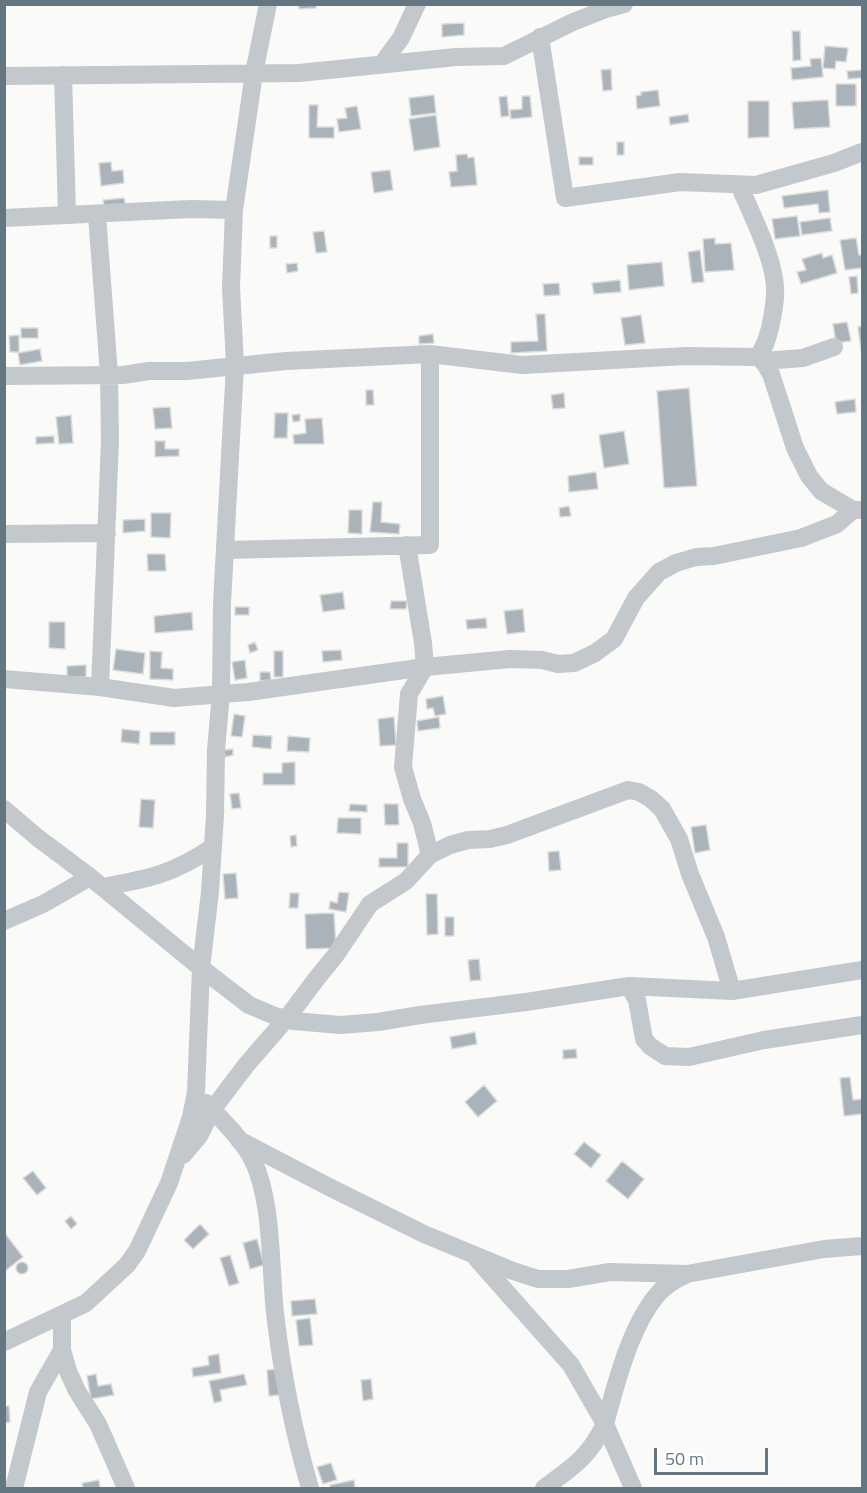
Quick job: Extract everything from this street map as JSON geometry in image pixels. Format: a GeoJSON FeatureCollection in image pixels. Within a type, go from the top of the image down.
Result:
{"type":"FeatureCollection","features":[{"type":"Feature","properties":{"kind":"street"},"geometry":{"type":"LineString","coordinates":[[4,1342],[86,1303],[128,1265],[153,1218],[177,1161],[191,1117],[196,1092],[201,969],[213,847],[216,750],[221,693],[222,603],[235,365],[231,287],[234,210],[254,73],[268,4]]}},
{"type":"Feature","properties":{"kind":"street"},"geometry":{"type":"LineString","coordinates":[[382,64],[400,38],[417,4]]}},
{"type":"Feature","properties":{"kind":"street"},"geometry":{"type":"LineString","coordinates":[[573,22],[581,4]]}},
{"type":"Feature","properties":{"kind":"street"},"geometry":{"type":"LineString","coordinates":[[4,76],[299,73],[456,57],[504,56],[573,22],[624,4]]}},
{"type":"Feature","properties":{"kind":"street"},"geometry":{"type":"LineString","coordinates":[[540,37],[565,198],[680,182],[739,185],[770,182],[834,164],[862,152]]}},
{"type":"Feature","properties":{"kind":"street"},"geometry":{"type":"LineString","coordinates":[[63,75],[67,214]]}},
{"type":"Feature","properties":{"kind":"street"},"geometry":{"type":"LineString","coordinates":[[739,185],[757,226],[775,284],[772,319],[760,359]]}},
{"type":"Feature","properties":{"kind":"street"},"geometry":{"type":"LineString","coordinates":[[4,218],[191,209],[234,210]]}},
{"type":"Feature","properties":{"kind":"street"},"geometry":{"type":"LineString","coordinates":[[97,214],[109,374],[110,440],[100,687]]}},
{"type":"Feature","properties":{"kind":"street"},"geometry":{"type":"LineString","coordinates":[[4,376],[187,371],[286,361],[430,354],[522,365],[686,356],[803,358],[834,347]]}},
{"type":"Feature","properties":{"kind":"street"},"geometry":{"type":"LineString","coordinates":[[225,550],[429,545],[430,354]]}},
{"type":"Feature","properties":{"kind":"street"},"geometry":{"type":"LineString","coordinates":[[4,679],[100,687],[174,698],[288,688],[425,668],[510,659],[542,660],[558,664],[574,663],[595,653],[614,639],[642,591],[659,572],[676,563],[801,538],[837,524],[858,510],[821,491],[809,476],[795,448],[771,374],[760,359]]}},
{"type":"Feature","properties":{"kind":"street"},"geometry":{"type":"LineString","coordinates":[[4,534],[107,533]]}},
{"type":"Feature","properties":{"kind":"street"},"geometry":{"type":"LineString","coordinates":[[407,545],[425,668],[409,694],[403,767],[430,855]]}},
{"type":"Feature","properties":{"kind":"street"},"geometry":{"type":"LineString","coordinates":[[177,1161],[199,1136],[212,1110],[247,1064],[287,1018],[335,956],[370,904],[406,881],[430,855],[450,845],[468,840],[490,839],[507,835],[628,790],[639,792],[662,809],[679,839],[690,874],[716,938],[732,991]]}},
{"type":"Feature","properties":{"kind":"street"},"geometry":{"type":"LineString","coordinates":[[4,809],[201,969],[249,1005],[275,1016],[340,1025],[378,1022],[420,1014],[628,986],[732,991],[862,970]]}},
{"type":"Feature","properties":{"kind":"street"},"geometry":{"type":"LineString","coordinates":[[4,921],[96,882],[149,879],[191,861],[213,847]]}},
{"type":"Feature","properties":{"kind":"street"},"geometry":{"type":"LineString","coordinates":[[628,986],[637,1000],[644,1039],[665,1056],[689,1057],[764,1040],[862,1025]]}},
{"type":"Feature","properties":{"kind":"street"},"geometry":{"type":"LineString","coordinates":[[196,1092],[250,1155],[264,1196],[283,1379],[296,1441],[310,1488]]}},
{"type":"Feature","properties":{"kind":"street"},"geometry":{"type":"LineString","coordinates":[[239,1140],[424,1234],[538,1278],[568,1279],[610,1272],[687,1274],[824,1249],[862,1246]]}},
{"type":"Feature","properties":{"kind":"street"},"geometry":{"type":"LineString","coordinates":[[473,1254],[571,1365],[605,1424],[633,1488]]}},
{"type":"Feature","properties":{"kind":"street"},"geometry":{"type":"LineString","coordinates":[[544,1488],[580,1462],[599,1437],[632,1336],[657,1294],[673,1280],[687,1274]]}},
{"type":"Feature","properties":{"kind":"street"},"geometry":{"type":"LineString","coordinates":[[62,1315],[62,1350],[68,1371],[76,1391],[98,1424],[126,1488]]}},
{"type":"Feature","properties":{"kind":"street"},"geometry":{"type":"LineString","coordinates":[[14,1488],[38,1392],[62,1350]]}},
{"type":"Feature","properties":{"kind":"building"},"geometry":{"type":"Polygon","coordinates":[[[299,4],[316,4],[316,8],[299,9],[299,4]]]}},
{"type":"Feature","properties":{"kind":"building"},"geometry":{"type":"Polygon","coordinates":[[[464,23],[464,35],[442,37],[442,24],[464,23]]]}},
{"type":"Feature","properties":{"kind":"building"},"geometry":{"type":"Polygon","coordinates":[[[792,31],[800,31],[801,60],[793,61],[792,31]]]}},
{"type":"Feature","properties":{"kind":"building"},"geometry":{"type":"Polygon","coordinates":[[[825,46],[848,48],[846,62],[836,61],[835,69],[823,68],[825,46]]]}},
{"type":"Feature","properties":{"kind":"building"},"geometry":{"type":"Polygon","coordinates":[[[821,58],[823,77],[792,80],[791,68],[811,66],[810,59],[821,58]]]}},
{"type":"Feature","properties":{"kind":"building"},"geometry":{"type":"Polygon","coordinates":[[[611,69],[612,90],[603,91],[601,70],[611,69]]]}},
{"type":"Feature","properties":{"kind":"building"},"geometry":{"type":"Polygon","coordinates":[[[862,70],[862,78],[848,79],[847,71],[862,70]]]}},
{"type":"Feature","properties":{"kind":"building"},"geometry":{"type":"Polygon","coordinates":[[[836,84],[856,84],[856,106],[836,106],[836,84]]]}},
{"type":"Feature","properties":{"kind":"building"},"geometry":{"type":"Polygon","coordinates":[[[658,90],[660,106],[637,109],[636,96],[641,95],[641,92],[658,90]]]}},
{"type":"Feature","properties":{"kind":"building"},"geometry":{"type":"Polygon","coordinates":[[[434,95],[436,113],[411,116],[409,98],[434,95]]]}},
{"type":"Feature","properties":{"kind":"building"},"geometry":{"type":"Polygon","coordinates":[[[507,96],[509,116],[501,117],[499,97],[507,96]]]}},
{"type":"Feature","properties":{"kind":"building"},"geometry":{"type":"Polygon","coordinates":[[[522,96],[530,96],[532,117],[511,119],[510,110],[522,109],[522,96]]]}},
{"type":"Feature","properties":{"kind":"building"},"geometry":{"type":"Polygon","coordinates":[[[828,100],[830,127],[794,129],[792,102],[828,100]]]}},
{"type":"Feature","properties":{"kind":"building"},"geometry":{"type":"Polygon","coordinates":[[[748,101],[769,101],[769,137],[748,138],[748,101]]]}},
{"type":"Feature","properties":{"kind":"building"},"geometry":{"type":"Polygon","coordinates":[[[309,105],[318,105],[317,127],[334,127],[334,138],[309,138],[309,105]]]}},
{"type":"Feature","properties":{"kind":"building"},"geometry":{"type":"Polygon","coordinates":[[[357,106],[361,129],[339,132],[337,119],[347,118],[345,108],[357,106]]]}},
{"type":"Feature","properties":{"kind":"building"},"geometry":{"type":"Polygon","coordinates":[[[688,114],[689,122],[670,125],[669,117],[688,114]]]}},
{"type":"Feature","properties":{"kind":"building"},"geometry":{"type":"Polygon","coordinates":[[[436,115],[440,147],[414,151],[409,119],[436,115]]]}},
{"type":"Feature","properties":{"kind":"building"},"geometry":{"type":"Polygon","coordinates":[[[617,142],[624,142],[624,155],[617,155],[617,142]]]}},
{"type":"Feature","properties":{"kind":"building"},"geometry":{"type":"Polygon","coordinates":[[[467,154],[468,158],[474,157],[477,185],[451,187],[449,172],[457,171],[456,155],[467,154]]]}},
{"type":"Feature","properties":{"kind":"building"},"geometry":{"type":"Polygon","coordinates":[[[579,157],[593,157],[593,165],[579,165],[579,157]]]}},
{"type":"Feature","properties":{"kind":"building"},"geometry":{"type":"Polygon","coordinates":[[[111,162],[112,171],[123,170],[124,183],[101,186],[99,163],[111,162]]]}},
{"type":"Feature","properties":{"kind":"building"},"geometry":{"type":"Polygon","coordinates":[[[390,170],[393,190],[374,193],[371,172],[390,170]]]}},
{"type":"Feature","properties":{"kind":"building"},"geometry":{"type":"Polygon","coordinates":[[[828,190],[830,212],[819,213],[818,204],[784,208],[782,196],[828,190]]]}},
{"type":"Feature","properties":{"kind":"building"},"geometry":{"type":"Polygon","coordinates":[[[124,198],[126,207],[105,210],[103,200],[124,198]]]}},
{"type":"Feature","properties":{"kind":"building"},"geometry":{"type":"Polygon","coordinates":[[[797,216],[800,236],[775,239],[772,219],[797,216]]]}},
{"type":"Feature","properties":{"kind":"building"},"geometry":{"type":"Polygon","coordinates":[[[830,218],[832,231],[802,235],[800,222],[830,218]]]}},
{"type":"Feature","properties":{"kind":"building"},"geometry":{"type":"Polygon","coordinates":[[[324,231],[327,252],[316,253],[313,232],[324,231]]]}},
{"type":"Feature","properties":{"kind":"building"},"geometry":{"type":"Polygon","coordinates":[[[270,236],[277,236],[277,248],[270,248],[270,236]]]}},
{"type":"Feature","properties":{"kind":"building"},"geometry":{"type":"Polygon","coordinates":[[[715,238],[715,244],[731,243],[734,270],[705,272],[703,239],[715,238]]]}},
{"type":"Feature","properties":{"kind":"building"},"geometry":{"type":"Polygon","coordinates":[[[856,238],[859,255],[862,255],[862,268],[845,270],[840,240],[856,238]]]}},
{"type":"Feature","properties":{"kind":"building"},"geometry":{"type":"Polygon","coordinates":[[[700,250],[704,282],[692,283],[688,252],[700,250]]]}},
{"type":"Feature","properties":{"kind":"building"},"geometry":{"type":"Polygon","coordinates":[[[822,253],[823,258],[832,255],[837,273],[801,284],[797,272],[806,270],[802,259],[822,253]]]}},
{"type":"Feature","properties":{"kind":"building"},"geometry":{"type":"Polygon","coordinates":[[[662,262],[664,286],[629,290],[627,265],[662,262]]]}},
{"type":"Feature","properties":{"kind":"building"},"geometry":{"type":"Polygon","coordinates":[[[297,263],[298,271],[287,273],[286,264],[297,263]]]}},
{"type":"Feature","properties":{"kind":"building"},"geometry":{"type":"Polygon","coordinates":[[[857,276],[858,293],[851,294],[849,277],[857,276]]]}},
{"type":"Feature","properties":{"kind":"building"},"geometry":{"type":"Polygon","coordinates":[[[620,280],[621,292],[594,294],[592,283],[620,280]]]}},
{"type":"Feature","properties":{"kind":"building"},"geometry":{"type":"Polygon","coordinates":[[[559,283],[560,295],[544,296],[543,284],[559,283]]]}},
{"type":"Feature","properties":{"kind":"building"},"geometry":{"type":"Polygon","coordinates":[[[536,314],[545,314],[547,351],[511,353],[511,342],[538,341],[536,314]]]}},
{"type":"Feature","properties":{"kind":"building"},"geometry":{"type":"Polygon","coordinates":[[[641,315],[645,343],[625,345],[621,318],[641,315]]]}},
{"type":"Feature","properties":{"kind":"building"},"geometry":{"type":"Polygon","coordinates":[[[847,322],[851,341],[836,343],[833,324],[847,322]]]}},
{"type":"Feature","properties":{"kind":"building"},"geometry":{"type":"Polygon","coordinates":[[[862,326],[862,350],[861,350],[858,327],[862,326]]]}},
{"type":"Feature","properties":{"kind":"building"},"geometry":{"type":"Polygon","coordinates":[[[21,328],[38,328],[38,338],[21,338],[21,328]]]}},
{"type":"Feature","properties":{"kind":"building"},"geometry":{"type":"Polygon","coordinates":[[[433,334],[434,343],[419,344],[419,336],[433,334]]]}},
{"type":"Feature","properties":{"kind":"building"},"geometry":{"type":"Polygon","coordinates":[[[19,335],[19,352],[10,352],[9,336],[19,335]]]}},
{"type":"Feature","properties":{"kind":"building"},"geometry":{"type":"Polygon","coordinates":[[[40,349],[42,361],[20,365],[18,353],[40,349]]]}},
{"type":"Feature","properties":{"kind":"building"},"geometry":{"type":"Polygon","coordinates":[[[689,388],[697,486],[664,488],[657,391],[689,388]]]}},
{"type":"Feature","properties":{"kind":"building"},"geometry":{"type":"Polygon","coordinates":[[[366,390],[373,390],[374,405],[366,405],[366,390]]]}},
{"type":"Feature","properties":{"kind":"building"},"geometry":{"type":"Polygon","coordinates":[[[564,393],[565,408],[553,409],[551,395],[564,393]]]}},
{"type":"Feature","properties":{"kind":"building"},"geometry":{"type":"Polygon","coordinates":[[[855,399],[856,412],[837,414],[835,402],[855,399]]]}},
{"type":"Feature","properties":{"kind":"building"},"geometry":{"type":"Polygon","coordinates":[[[170,407],[172,428],[155,429],[153,408],[170,407]]]}},
{"type":"Feature","properties":{"kind":"building"},"geometry":{"type":"Polygon","coordinates":[[[275,413],[288,413],[287,438],[274,438],[275,413]]]}},
{"type":"Feature","properties":{"kind":"building"},"geometry":{"type":"Polygon","coordinates":[[[300,414],[300,421],[293,422],[292,415],[300,414]]]}},
{"type":"Feature","properties":{"kind":"building"},"geometry":{"type":"Polygon","coordinates":[[[71,415],[73,443],[59,444],[56,417],[71,415]]]}},
{"type":"Feature","properties":{"kind":"building"},"geometry":{"type":"Polygon","coordinates":[[[322,418],[324,444],[294,444],[293,435],[306,433],[305,419],[322,418]]]}},
{"type":"Feature","properties":{"kind":"building"},"geometry":{"type":"Polygon","coordinates":[[[624,431],[629,464],[604,468],[599,435],[624,431]]]}},
{"type":"Feature","properties":{"kind":"building"},"geometry":{"type":"Polygon","coordinates":[[[54,436],[54,443],[36,444],[36,437],[54,436]]]}},
{"type":"Feature","properties":{"kind":"building"},"geometry":{"type":"Polygon","coordinates":[[[155,441],[165,441],[165,449],[179,449],[179,456],[155,457],[155,441]]]}},
{"type":"Feature","properties":{"kind":"building"},"geometry":{"type":"Polygon","coordinates":[[[596,472],[598,489],[569,492],[568,476],[596,472]]]}},
{"type":"Feature","properties":{"kind":"building"},"geometry":{"type":"Polygon","coordinates":[[[373,502],[382,502],[381,522],[400,524],[399,534],[370,532],[373,502]]]}},
{"type":"Feature","properties":{"kind":"building"},"geometry":{"type":"Polygon","coordinates":[[[569,506],[571,516],[560,517],[559,508],[569,506]]]}},
{"type":"Feature","properties":{"kind":"building"},"geometry":{"type":"Polygon","coordinates":[[[349,510],[362,510],[362,534],[348,533],[349,510]]]}},
{"type":"Feature","properties":{"kind":"building"},"geometry":{"type":"Polygon","coordinates":[[[151,513],[171,513],[170,538],[151,537],[151,513]]]}},
{"type":"Feature","properties":{"kind":"building"},"geometry":{"type":"Polygon","coordinates":[[[145,519],[145,531],[123,533],[123,520],[145,519]]]}},
{"type":"Feature","properties":{"kind":"building"},"geometry":{"type":"Polygon","coordinates":[[[147,554],[165,554],[166,571],[148,571],[147,554]]]}},
{"type":"Feature","properties":{"kind":"building"},"geometry":{"type":"Polygon","coordinates":[[[343,592],[345,609],[323,612],[320,595],[343,592]]]}},
{"type":"Feature","properties":{"kind":"building"},"geometry":{"type":"Polygon","coordinates":[[[391,601],[407,601],[406,609],[390,609],[391,601]]]}},
{"type":"Feature","properties":{"kind":"building"},"geometry":{"type":"Polygon","coordinates":[[[235,607],[249,607],[249,615],[235,615],[235,607]]]}},
{"type":"Feature","properties":{"kind":"building"},"geometry":{"type":"Polygon","coordinates":[[[523,609],[525,632],[507,634],[504,611],[523,609]]]}},
{"type":"Feature","properties":{"kind":"building"},"geometry":{"type":"Polygon","coordinates":[[[192,612],[193,630],[155,633],[154,616],[192,612]]]}},
{"type":"Feature","properties":{"kind":"building"},"geometry":{"type":"Polygon","coordinates":[[[486,618],[487,628],[467,629],[466,620],[486,618]]]}},
{"type":"Feature","properties":{"kind":"building"},"geometry":{"type":"Polygon","coordinates":[[[49,622],[65,622],[65,649],[49,648],[49,622]]]}},
{"type":"Feature","properties":{"kind":"building"},"geometry":{"type":"Polygon","coordinates":[[[255,642],[258,650],[250,653],[248,645],[255,642]]]}},
{"type":"Feature","properties":{"kind":"building"},"geometry":{"type":"Polygon","coordinates":[[[116,649],[145,653],[143,674],[113,670],[116,649]]]}},
{"type":"Feature","properties":{"kind":"building"},"geometry":{"type":"Polygon","coordinates":[[[341,650],[342,660],[323,662],[322,651],[341,650]]]}},
{"type":"Feature","properties":{"kind":"building"},"geometry":{"type":"Polygon","coordinates":[[[150,651],[162,652],[161,668],[173,669],[173,680],[150,679],[150,651]]]}},
{"type":"Feature","properties":{"kind":"building"},"geometry":{"type":"Polygon","coordinates":[[[274,651],[283,651],[283,677],[274,677],[274,651]]]}},
{"type":"Feature","properties":{"kind":"building"},"geometry":{"type":"Polygon","coordinates":[[[245,660],[247,678],[235,680],[232,662],[245,660]]]}},
{"type":"Feature","properties":{"kind":"building"},"geometry":{"type":"Polygon","coordinates":[[[86,665],[86,677],[67,677],[67,666],[86,665]]]}},
{"type":"Feature","properties":{"kind":"building"},"geometry":{"type":"Polygon","coordinates":[[[260,672],[270,672],[271,680],[260,681],[260,672]]]}},
{"type":"Feature","properties":{"kind":"building"},"geometry":{"type":"Polygon","coordinates":[[[443,696],[446,714],[435,716],[433,708],[427,709],[426,699],[443,696]]]}},
{"type":"Feature","properties":{"kind":"building"},"geometry":{"type":"Polygon","coordinates":[[[234,714],[245,716],[242,737],[231,736],[234,714]]]}},
{"type":"Feature","properties":{"kind":"building"},"geometry":{"type":"Polygon","coordinates":[[[394,717],[396,745],[380,746],[378,719],[394,717]]]}},
{"type":"Feature","properties":{"kind":"building"},"geometry":{"type":"Polygon","coordinates":[[[439,717],[440,728],[418,731],[417,721],[439,717]]]}},
{"type":"Feature","properties":{"kind":"building"},"geometry":{"type":"Polygon","coordinates":[[[122,729],[140,731],[139,744],[121,742],[122,729]]]}},
{"type":"Feature","properties":{"kind":"building"},"geometry":{"type":"Polygon","coordinates":[[[150,732],[175,732],[175,745],[150,745],[150,732]]]}},
{"type":"Feature","properties":{"kind":"building"},"geometry":{"type":"Polygon","coordinates":[[[253,735],[272,736],[271,749],[252,747],[253,735]]]}},
{"type":"Feature","properties":{"kind":"building"},"geometry":{"type":"Polygon","coordinates":[[[288,736],[310,738],[309,752],[287,751],[288,736]]]}},
{"type":"Feature","properties":{"kind":"building"},"geometry":{"type":"Polygon","coordinates":[[[233,749],[233,755],[225,757],[224,750],[233,749]]]}},
{"type":"Feature","properties":{"kind":"building"},"geometry":{"type":"Polygon","coordinates":[[[295,762],[295,785],[263,785],[263,773],[282,773],[282,763],[295,762]]]}},
{"type":"Feature","properties":{"kind":"building"},"geometry":{"type":"Polygon","coordinates":[[[239,793],[241,808],[232,809],[230,794],[239,793]]]}},
{"type":"Feature","properties":{"kind":"building"},"geometry":{"type":"Polygon","coordinates":[[[141,799],[155,800],[153,828],[139,827],[141,799]]]}},
{"type":"Feature","properties":{"kind":"building"},"geometry":{"type":"Polygon","coordinates":[[[350,804],[367,805],[367,812],[349,811],[350,804]]]}},
{"type":"Feature","properties":{"kind":"building"},"geometry":{"type":"Polygon","coordinates":[[[384,804],[398,804],[399,825],[385,825],[384,804]]]}},
{"type":"Feature","properties":{"kind":"building"},"geometry":{"type":"Polygon","coordinates":[[[338,818],[361,818],[361,834],[337,833],[338,818]]]}},
{"type":"Feature","properties":{"kind":"building"},"geometry":{"type":"Polygon","coordinates":[[[706,825],[710,850],[695,853],[691,827],[706,825]]]}},
{"type":"Feature","properties":{"kind":"building"},"geometry":{"type":"Polygon","coordinates":[[[296,835],[297,846],[291,847],[290,836],[296,835]]]}},
{"type":"Feature","properties":{"kind":"building"},"geometry":{"type":"Polygon","coordinates":[[[397,843],[408,843],[408,867],[379,867],[379,858],[397,858],[397,843]]]}},
{"type":"Feature","properties":{"kind":"building"},"geometry":{"type":"Polygon","coordinates":[[[559,851],[561,870],[549,871],[548,852],[559,851]]]}},
{"type":"Feature","properties":{"kind":"building"},"geometry":{"type":"Polygon","coordinates":[[[236,873],[238,898],[225,899],[223,874],[236,873]]]}},
{"type":"Feature","properties":{"kind":"building"},"geometry":{"type":"Polygon","coordinates":[[[339,892],[349,893],[346,912],[329,909],[330,901],[337,903],[339,892]]]}},
{"type":"Feature","properties":{"kind":"building"},"geometry":{"type":"Polygon","coordinates":[[[290,893],[299,893],[298,908],[289,908],[290,893]]]}},
{"type":"Feature","properties":{"kind":"building"},"geometry":{"type":"Polygon","coordinates":[[[426,894],[437,894],[438,934],[427,935],[426,894]]]}},
{"type":"Feature","properties":{"kind":"building"},"geometry":{"type":"Polygon","coordinates":[[[334,913],[336,948],[306,949],[305,914],[334,913]]]}},
{"type":"Feature","properties":{"kind":"building"},"geometry":{"type":"Polygon","coordinates":[[[445,917],[454,917],[454,936],[445,936],[445,917]]]}},
{"type":"Feature","properties":{"kind":"building"},"geometry":{"type":"Polygon","coordinates":[[[479,959],[481,980],[470,981],[468,960],[479,959]]]}},
{"type":"Feature","properties":{"kind":"building"},"geometry":{"type":"Polygon","coordinates":[[[475,1032],[477,1044],[452,1049],[450,1037],[475,1032]]]}},
{"type":"Feature","properties":{"kind":"building"},"geometry":{"type":"Polygon","coordinates":[[[576,1049],[577,1058],[563,1059],[563,1050],[576,1049]]]}},
{"type":"Feature","properties":{"kind":"building"},"geometry":{"type":"Polygon","coordinates":[[[850,1077],[853,1100],[862,1099],[862,1114],[844,1116],[840,1078],[850,1077]]]}},
{"type":"Feature","properties":{"kind":"building"},"geometry":{"type":"Polygon","coordinates":[[[484,1085],[497,1101],[478,1117],[465,1102],[484,1085]]]}},
{"type":"Feature","properties":{"kind":"building"},"geometry":{"type":"Polygon","coordinates":[[[584,1142],[601,1155],[591,1168],[574,1154],[584,1142]]]}},
{"type":"Feature","properties":{"kind":"building"},"geometry":{"type":"Polygon","coordinates":[[[622,1161],[644,1179],[628,1199],[606,1181],[622,1161]]]}},
{"type":"Feature","properties":{"kind":"building"},"geometry":{"type":"Polygon","coordinates":[[[33,1171],[46,1188],[37,1195],[23,1178],[33,1171]]]}},
{"type":"Feature","properties":{"kind":"building"},"geometry":{"type":"Polygon","coordinates":[[[71,1216],[77,1224],[71,1229],[65,1221],[71,1216]]]}},
{"type":"Feature","properties":{"kind":"building"},"geometry":{"type":"Polygon","coordinates":[[[200,1224],[209,1234],[193,1249],[184,1240],[200,1224]]]}},
{"type":"Feature","properties":{"kind":"building"},"geometry":{"type":"Polygon","coordinates":[[[4,1232],[23,1257],[5,1271],[4,1271],[4,1232]]]}},
{"type":"Feature","properties":{"kind":"building"},"geometry":{"type":"Polygon","coordinates":[[[257,1239],[264,1265],[250,1269],[243,1243],[257,1239]]]}},
{"type":"Feature","properties":{"kind":"building"},"geometry":{"type":"Polygon","coordinates":[[[230,1255],[239,1283],[229,1286],[220,1258],[230,1255]]]}},
{"type":"Feature","properties":{"kind":"building"},"geometry":{"type":"Polygon","coordinates":[[[24,1262],[27,1263],[27,1273],[20,1274],[17,1273],[16,1266],[17,1263],[24,1262]]]}},
{"type":"Feature","properties":{"kind":"building"},"geometry":{"type":"Polygon","coordinates":[[[315,1299],[317,1314],[292,1316],[291,1301],[315,1299]]]}},
{"type":"Feature","properties":{"kind":"building"},"geometry":{"type":"Polygon","coordinates":[[[310,1318],[313,1345],[299,1346],[296,1320],[310,1318]]]}},
{"type":"Feature","properties":{"kind":"building"},"geometry":{"type":"Polygon","coordinates":[[[219,1354],[221,1373],[193,1377],[192,1368],[209,1365],[208,1356],[219,1354]]]}},
{"type":"Feature","properties":{"kind":"building"},"geometry":{"type":"Polygon","coordinates":[[[279,1369],[281,1395],[269,1396],[267,1370],[279,1369]]]}},
{"type":"Feature","properties":{"kind":"building"},"geometry":{"type":"Polygon","coordinates":[[[96,1374],[98,1386],[111,1384],[114,1395],[91,1399],[87,1376],[96,1374]]]}},
{"type":"Feature","properties":{"kind":"building"},"geometry":{"type":"Polygon","coordinates":[[[244,1374],[247,1385],[220,1390],[222,1401],[214,1403],[209,1381],[244,1374]]]}},
{"type":"Feature","properties":{"kind":"building"},"geometry":{"type":"Polygon","coordinates":[[[371,1379],[373,1399],[363,1401],[361,1380],[371,1379]]]}},
{"type":"Feature","properties":{"kind":"building"},"geometry":{"type":"Polygon","coordinates":[[[4,1406],[9,1406],[10,1422],[4,1423],[4,1406]]]}},
{"type":"Feature","properties":{"kind":"building"},"geometry":{"type":"Polygon","coordinates":[[[331,1463],[337,1480],[323,1484],[317,1467],[331,1463]]]}},
{"type":"Feature","properties":{"kind":"building"},"geometry":{"type":"Polygon","coordinates":[[[99,1480],[100,1488],[83,1488],[82,1483],[99,1480]]]}},
{"type":"Feature","properties":{"kind":"building"},"geometry":{"type":"Polygon","coordinates":[[[354,1480],[355,1488],[330,1488],[330,1485],[354,1480]]]}}]}
